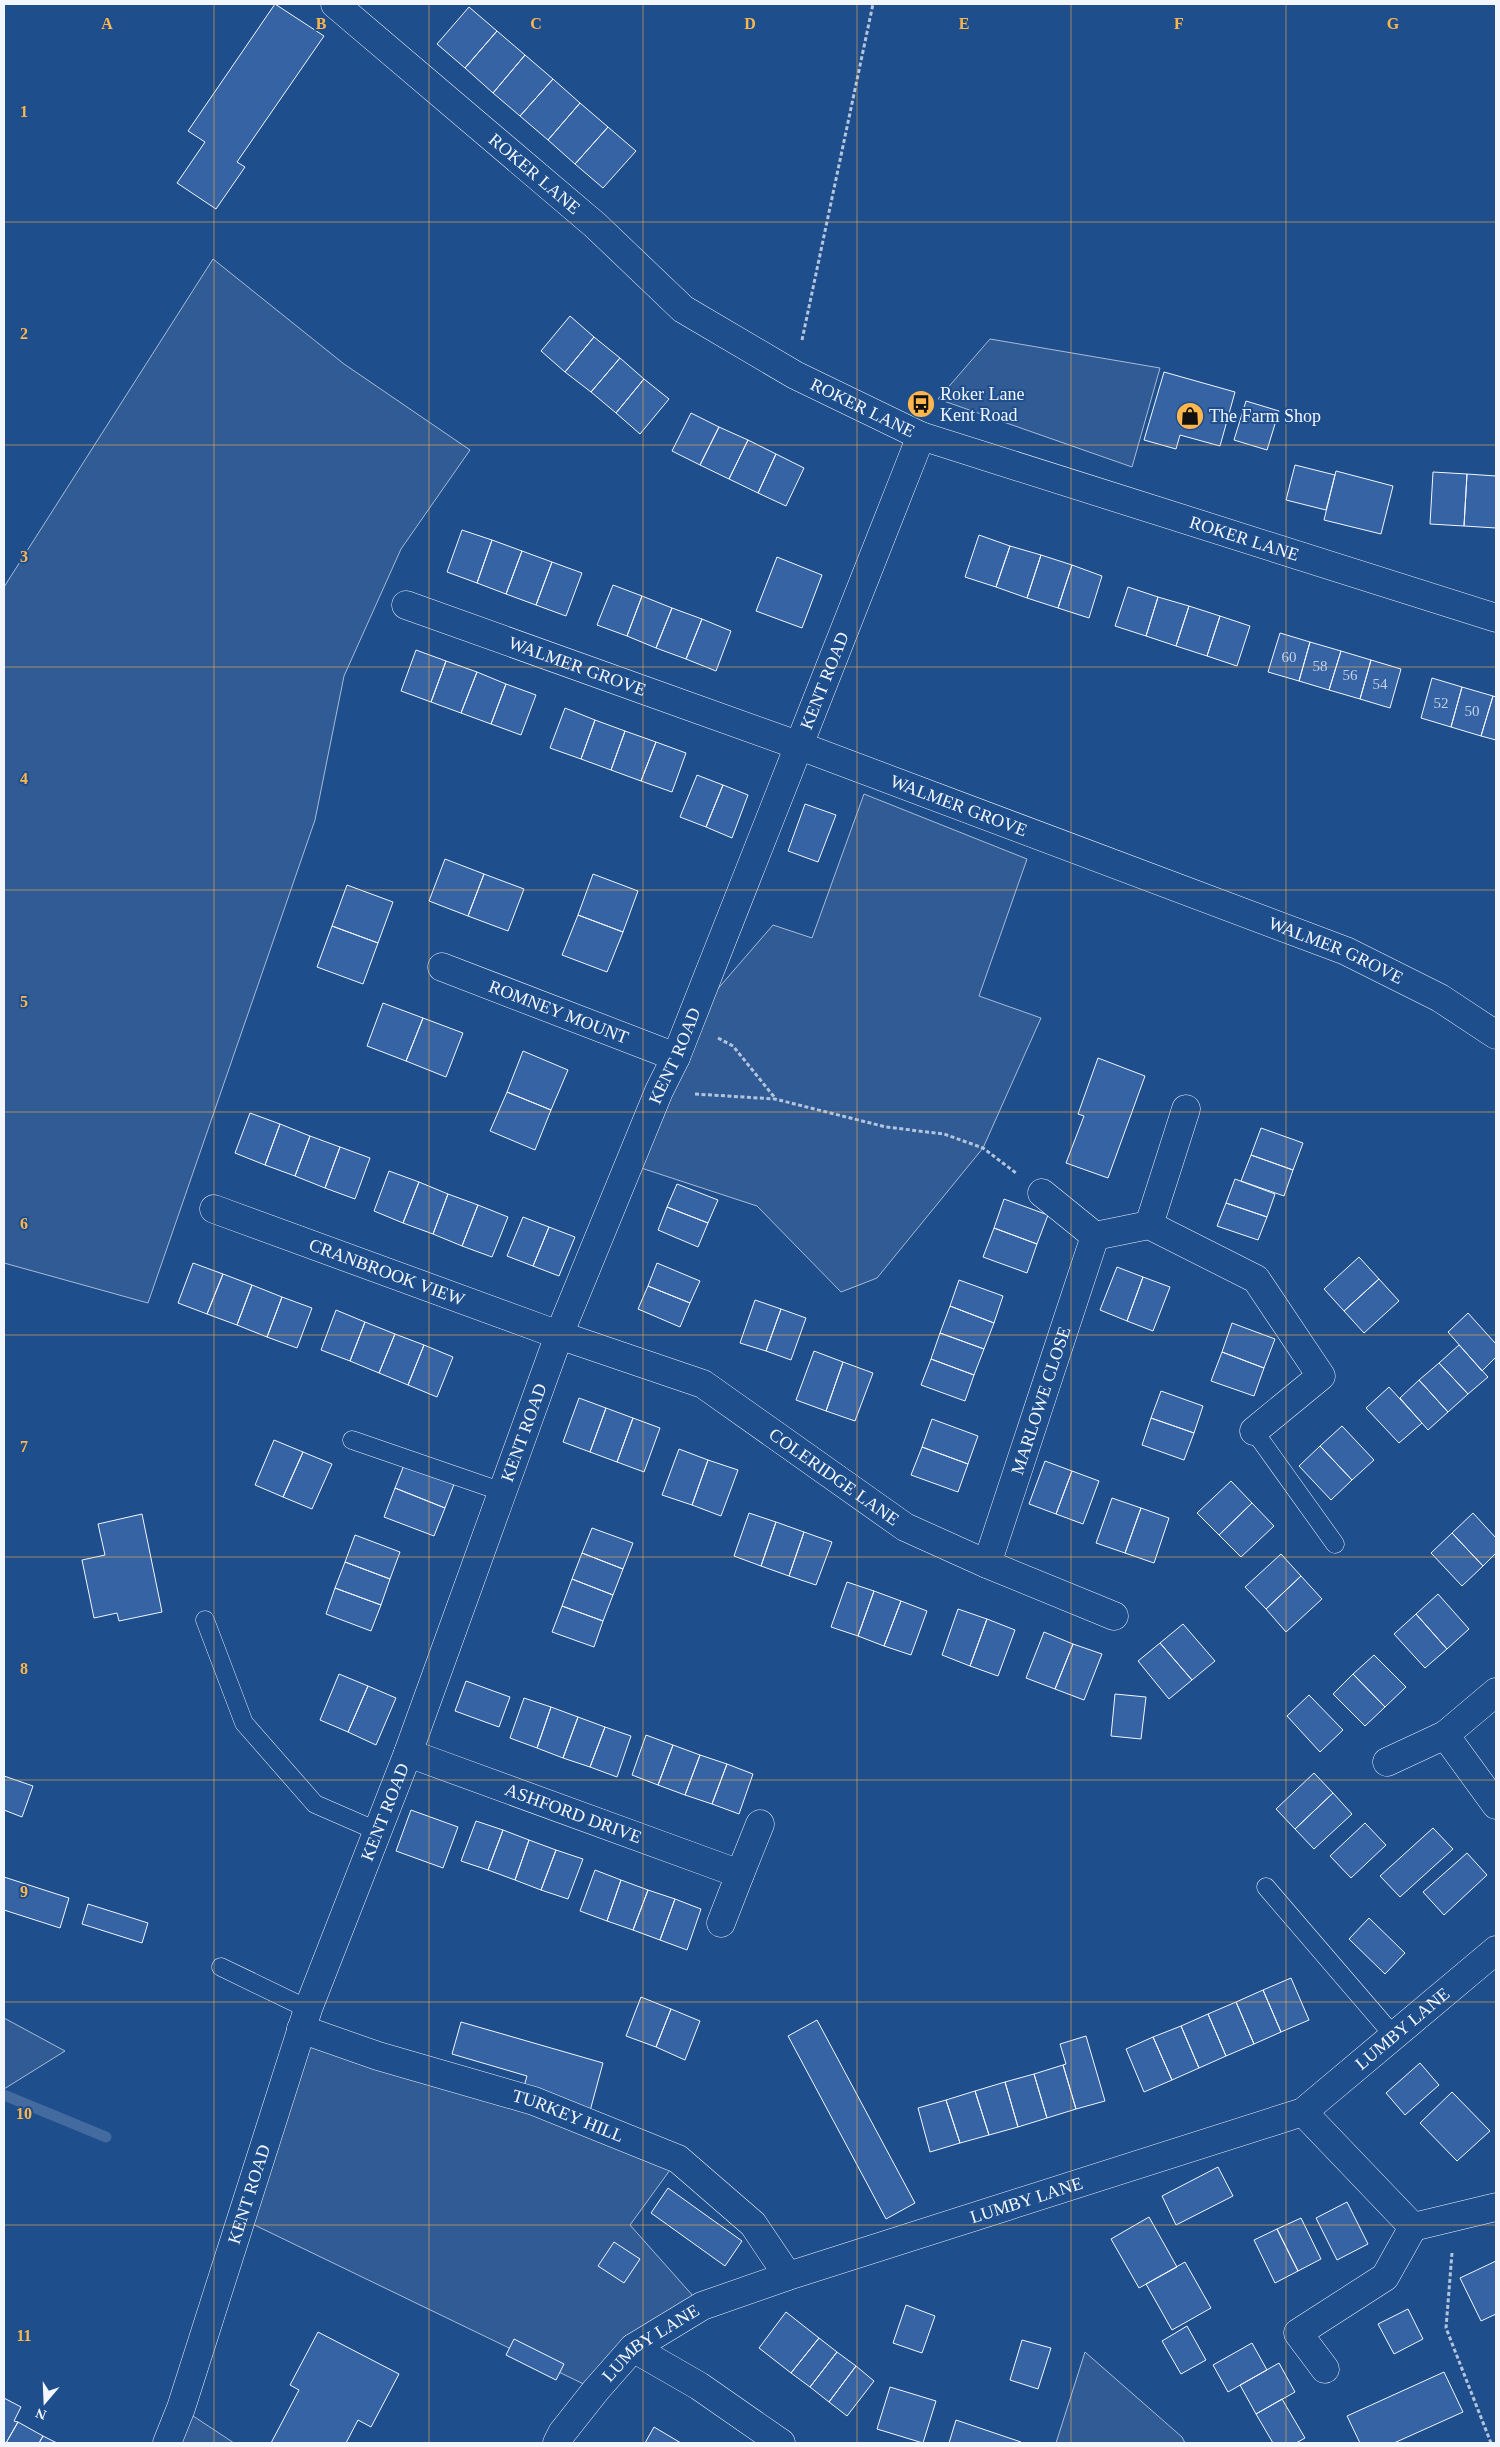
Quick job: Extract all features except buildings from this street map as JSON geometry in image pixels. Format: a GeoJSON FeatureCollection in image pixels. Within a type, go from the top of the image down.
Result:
{"type":"FeatureCollection","features":[{"type":"Feature","properties":{"kind":"street","name":"ROKER LANE"},"geometry":{"type":"LineString","coordinates":[[335,4],[595,225],[682,309],[795,375],[921,436],[1496,618]]}},
{"type":"Feature","properties":{"kind":"street","name":"KENT ROAD"},"geometry":{"type":"LineString","coordinates":[[167,2443],[181,2408],[304,2019],[408,1753],[559,1335],[659,1091],[676,1057],[921,436]]}},
{"type":"Feature","properties":{"kind":"street","name":"WALMER GROVE"},"geometry":{"type":"LineString","coordinates":[[406,605],[800,746],[1346,950],[1440,998],[1496,1036]]}},
{"type":"Feature","properties":{"kind":"street","name":"ROMNEY MOUNT"},"geometry":{"type":"LineString","coordinates":[[442,967],[676,1057]]}},
{"type":"Feature","properties":{"kind":"street"},"geometry":{"type":"LineString","coordinates":[[1149,1225],[1186,1110]]}},
{"type":"Feature","properties":{"kind":"street"},"geometry":{"type":"LineString","coordinates":[[1042,1193],[1095,1236],[1149,1225],[1256,1279],[1321,1376],[1254,1432]]}},
{"type":"Feature","properties":{"kind":"street","name":"CRANBROOK VIEW"},"geometry":{"type":"LineString","coordinates":[[214,1209],[559,1335]]}},
{"type":"Feature","properties":{"kind":"street","name":"MARLOWE CLOSE"},"geometry":{"type":"LineString","coordinates":[[987,1564],[1095,1236]]}},
{"type":"Feature","properties":{"kind":"street","name":"COLERIDGE LANE"},"geometry":{"type":"LineString","coordinates":[[559,1335],[703,1384],[905,1527],[987,1564],[1114,1616]]}},
{"type":"Feature","properties":{"kind":"street"},"geometry":{"type":"LineString","coordinates":[[1387,1762],[1445,1735],[1496,1692]]}},
{"type":"Feature","properties":{"kind":"street"},"geometry":{"type":"LineString","coordinates":[[1445,1735],[1496,1805]]}},
{"type":"Feature","properties":{"kind":"street","name":"ASHFORD DRIVE"},"geometry":{"type":"LineString","coordinates":[[408,1753],[740,1874]]}},
{"type":"Feature","properties":{"kind":"street"},"geometry":{"type":"LineString","coordinates":[[721,1923],[760,1824]]}},
{"type":"Feature","properties":{"kind":"street","name":"LUMBY LANE"},"geometry":{"type":"LineString","coordinates":[[557,2443],[562,2433],[596,2390],[633,2348],[702,2306],[788,2276],[1303,2112],[1496,1950]]}},
{"type":"Feature","properties":{"kind":"street","name":"TURKEY HILL"},"geometry":{"type":"LineString","coordinates":[[304,2019],[378,2056],[534,2102],[678,2159],[753,2224],[788,2276]]}},
{"type":"Feature","properties":{"kind":"street"},"geometry":{"type":"LineString","coordinates":[[1303,2112],[1413,2227]]}},
{"type":"Feature","properties":{"kind":"street"},"geometry":{"type":"LineString","coordinates":[[1325,2369],[1298,2333],[1385,2277],[1413,2227],[1496,2207]]}},
{"type":"Feature","properties":{"kind":"street"},"geometry":{"type":"LineString","coordinates":[[633,2348],[699,2386],[781,2443]]}},
{"type":"Feature","properties":{"kind":"lane"},"geometry":{"type":"LineString","coordinates":[[1254,1432],[1335,1544]]}},
{"type":"Feature","properties":{"kind":"lane"},"geometry":{"type":"LineString","coordinates":[[352,1440],[503,1492]]}},
{"type":"Feature","properties":{"kind":"lane"},"geometry":{"type":"LineString","coordinates":[[205,1620],[244,1723],[315,1804],[377,1831]]}},
{"type":"Feature","properties":{"kind":"lane"},"geometry":{"type":"LineString","coordinates":[[1266,1887],[1394,2036]]}},
{"type":"Feature","properties":{"kind":"lane"},"geometry":{"type":"LineString","coordinates":[[221,1967],[304,2019]]}},
{"type":"Feature","properties":{"kind":"path"},"geometry":{"type":"LineString","coordinates":[[795,375],[873,4]]}},
{"type":"Feature","properties":{"kind":"path"},"geometry":{"type":"LineString","coordinates":[[690,1021],[733,1046],[775,1099]]}},
{"type":"Feature","properties":{"kind":"path"},"geometry":{"type":"LineString","coordinates":[[659,1091],[775,1099],[886,1127],[944,1134],[983,1148],[1042,1193]]}},
{"type":"Feature","properties":{"kind":"path"},"geometry":{"type":"LineString","coordinates":[[1455,2217],[1446,2328],[1491,2443]]}},
{"type":"Feature","properties":{"kind":"shaded area"},"geometry":{"type":"Polygon","coordinates":[[[213,259],[344,364],[470,450],[401,549],[344,676],[315,820],[148,1303],[4,1263],[4,587],[213,259]]]}},
{"type":"Feature","properties":{"kind":"shaded area"},"geometry":{"type":"Polygon","coordinates":[[[990,339],[1160,368],[1132,467],[938,399],[990,339]]]}},
{"type":"Feature","properties":{"kind":"shaded area"},"geometry":{"type":"Polygon","coordinates":[[[864,794],[1027,859],[979,996],[1041,1018],[983,1148],[877,1278],[841,1292],[757,1206],[629,1164],[690,1021],[773,925],[812,938],[864,794]]]}},
{"type":"Feature","properties":{"kind":"shaded area"},"geometry":{"type":"Polygon","coordinates":[[[4,2018],[65,2051],[4,2089],[4,2018]]]}},
{"type":"Feature","properties":{"kind":"shaded area"},"geometry":{"type":"Polygon","coordinates":[[[301,2029],[678,2159],[630,2225],[702,2306],[596,2390],[240,2218],[301,2029]]]}},
{"type":"Feature","properties":{"kind":"shaded area"},"geometry":{"type":"Polygon","coordinates":[[[1085,2352],[1182,2437],[1185,2443],[1056,2443],[1085,2352]]]}},
{"type":"Feature","properties":{"kind":"shaded area"},"geometry":{"type":"Polygon","coordinates":[[[181,2408],[234,2443],[167,2443],[181,2408]]]}},
{"type":"Feature","properties":{"kind":"waterway"},"geometry":{"type":"LineString","coordinates":[[4,2095],[106,2137]]}},
{"type":"Feature","properties":{"kind":"place","name":"Roker Lane Kent Road"},"geometry":{"type":"Point","coordinates":[921,404]}},
{"type":"Feature","properties":{"kind":"place","name":"The Farm Shop"},"geometry":{"type":"Point","coordinates":[1190,416]}}]}
